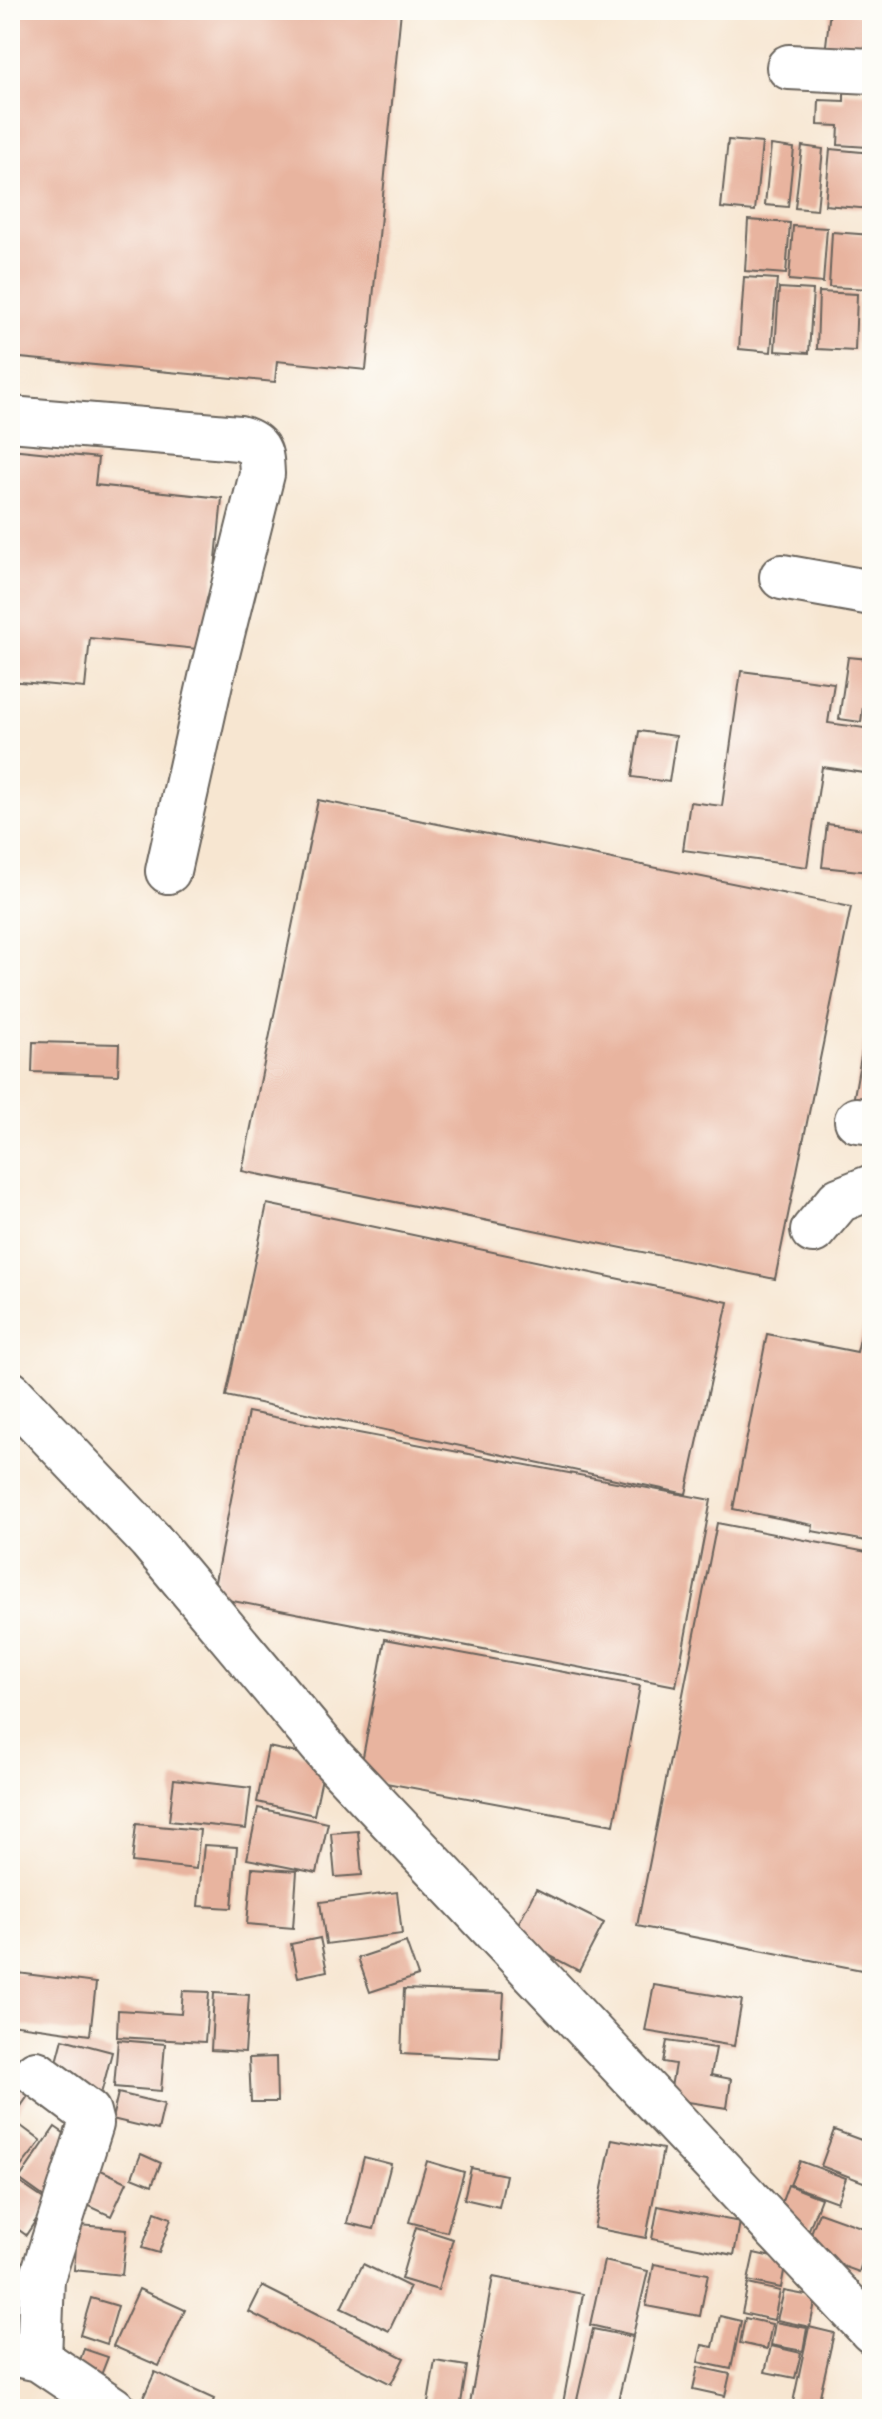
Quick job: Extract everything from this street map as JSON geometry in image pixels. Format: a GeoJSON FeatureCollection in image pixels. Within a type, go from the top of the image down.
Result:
{"type":"FeatureCollection","features":[{"type":"Feature","properties":{"kind":"street"},"geometry":{"type":"LineString","coordinates":[[789,67],[872,71]]}},
{"type":"Feature","properties":{"kind":"street"},"geometry":{"type":"LineString","coordinates":[[10,419],[239,438],[253,442],[261,451],[262,474],[211,678],[168,871]]}},
{"type":"Feature","properties":{"kind":"street"},"geometry":{"type":"LineString","coordinates":[[782,577],[872,593]]}},
{"type":"Feature","properties":{"kind":"street"},"geometry":{"type":"LineString","coordinates":[[813,1231],[839,1200],[872,1187]]}},
{"type":"Feature","properties":{"kind":"street"},"geometry":{"type":"LineString","coordinates":[[10,1393],[150,1540],[333,1759],[872,2331]]}},
{"type":"Feature","properties":{"kind":"street"},"geometry":{"type":"LineString","coordinates":[[36,2073],[88,2112],[91,2124],[42,2278],[24,2356],[113,2409]]}},
{"type":"Feature","properties":{"kind":"building"},"geometry":{"type":"Polygon","coordinates":[[[10,10],[401,10],[366,370],[277,361],[275,382],[10,357],[10,10]]]}},
{"type":"Feature","properties":{"kind":"building"},"geometry":{"type":"Polygon","coordinates":[[[830,10],[872,16],[867,59],[825,54],[830,10]]]}},
{"type":"Feature","properties":{"kind":"building"},"geometry":{"type":"Polygon","coordinates":[[[844,92],[871,93],[868,147],[838,145],[839,126],[818,125],[819,100],[844,101],[844,92]]]}},
{"type":"Feature","properties":{"kind":"building"},"geometry":{"type":"Polygon","coordinates":[[[728,140],[762,143],[755,211],[721,208],[728,140]]]}},
{"type":"Feature","properties":{"kind":"building"},"geometry":{"type":"Polygon","coordinates":[[[771,145],[794,148],[788,207],[765,205],[771,145]]]}},
{"type":"Feature","properties":{"kind":"building"},"geometry":{"type":"Polygon","coordinates":[[[802,146],[823,149],[817,210],[795,208],[802,146]]]}},
{"type":"Feature","properties":{"kind":"building"},"geometry":{"type":"Polygon","coordinates":[[[830,149],[872,153],[871,209],[825,205],[830,149]]]}},
{"type":"Feature","properties":{"kind":"building"},"geometry":{"type":"Polygon","coordinates":[[[748,220],[790,223],[786,274],[745,271],[748,220]]]}},
{"type":"Feature","properties":{"kind":"building"},"geometry":{"type":"Polygon","coordinates":[[[793,226],[827,228],[823,283],[789,280],[793,226]]]}},
{"type":"Feature","properties":{"kind":"building"},"geometry":{"type":"Polygon","coordinates":[[[832,232],[872,235],[872,289],[829,287],[832,232]]]}},
{"type":"Feature","properties":{"kind":"building"},"geometry":{"type":"Polygon","coordinates":[[[744,277],[777,279],[771,352],[739,349],[744,277]]]}},
{"type":"Feature","properties":{"kind":"building"},"geometry":{"type":"Polygon","coordinates":[[[779,288],[813,290],[809,353],[775,351],[779,288]]]}},
{"type":"Feature","properties":{"kind":"building"},"geometry":{"type":"Polygon","coordinates":[[[819,292],[857,294],[855,351],[817,349],[819,292]]]}},
{"type":"Feature","properties":{"kind":"building"},"geometry":{"type":"Polygon","coordinates":[[[10,449],[98,458],[95,485],[222,498],[207,650],[90,638],[85,688],[10,681],[10,449]]]}},
{"type":"Feature","properties":{"kind":"building"},"geometry":{"type":"Polygon","coordinates":[[[848,657],[869,659],[861,722],[839,719],[848,657]]]}},
{"type":"Feature","properties":{"kind":"building"},"geometry":{"type":"Polygon","coordinates":[[[741,671],[834,683],[828,723],[872,729],[872,774],[822,767],[807,867],[683,850],[690,802],[722,806],[741,671]]]}},
{"type":"Feature","properties":{"kind":"building"},"geometry":{"type":"Polygon","coordinates":[[[639,731],[676,736],[669,782],[632,777],[639,731]]]}},
{"type":"Feature","properties":{"kind":"building"},"geometry":{"type":"Polygon","coordinates":[[[318,800],[851,907],[775,1279],[242,1171],[318,800]]]}},
{"type":"Feature","properties":{"kind":"building"},"geometry":{"type":"Polygon","coordinates":[[[827,824],[872,830],[869,872],[822,867],[827,824]]]}},
{"type":"Feature","properties":{"kind":"building"},"geometry":{"type":"Polygon","coordinates":[[[872,1005],[872,1111],[852,1108],[872,1005]]]}},
{"type":"Feature","properties":{"kind":"building"},"geometry":{"type":"Polygon","coordinates":[[[33,1042],[119,1044],[118,1075],[32,1072],[33,1042]]]}},
{"type":"Feature","properties":{"kind":"building"},"geometry":{"type":"Polygon","coordinates":[[[267,1204],[728,1302],[686,1494],[226,1396],[267,1204]]]}},
{"type":"Feature","properties":{"kind":"building"},"geometry":{"type":"Polygon","coordinates":[[[872,1286],[872,1542],[812,1531],[813,1525],[733,1509],[767,1334],[857,1352],[872,1286]]]}},
{"type":"Feature","properties":{"kind":"building"},"geometry":{"type":"Polygon","coordinates":[[[248,1412],[711,1500],[676,1686],[212,1597],[248,1412]]]}},
{"type":"Feature","properties":{"kind":"building"},"geometry":{"type":"Polygon","coordinates":[[[717,1523],[872,1553],[872,1972],[637,1926],[717,1523]]]}},
{"type":"Feature","properties":{"kind":"building"},"geometry":{"type":"Polygon","coordinates":[[[385,1639],[640,1686],[614,1825],[359,1778],[385,1639]]]}},
{"type":"Feature","properties":{"kind":"building"},"geometry":{"type":"Polygon","coordinates":[[[268,1747],[326,1759],[314,1815],[257,1802],[268,1747]]]}},
{"type":"Feature","properties":{"kind":"building"},"geometry":{"type":"Polygon","coordinates":[[[174,1779],[251,1788],[246,1829],[169,1821],[174,1779]]]}},
{"type":"Feature","properties":{"kind":"building"},"geometry":{"type":"Polygon","coordinates":[[[258,1808],[328,1823],[317,1873],[247,1859],[258,1808]]]}},
{"type":"Feature","properties":{"kind":"building"},"geometry":{"type":"Polygon","coordinates":[[[136,1824],[200,1830],[196,1869],[132,1862],[136,1824]]]}},
{"type":"Feature","properties":{"kind":"building"},"geometry":{"type":"Polygon","coordinates":[[[358,1831],[362,1875],[335,1877],[331,1833],[358,1831]]]}},
{"type":"Feature","properties":{"kind":"building"},"geometry":{"type":"Polygon","coordinates":[[[204,1845],[237,1847],[232,1908],[198,1906],[204,1845]]]}},
{"type":"Feature","properties":{"kind":"building"},"geometry":{"type":"Polygon","coordinates":[[[252,1868],[297,1871],[293,1928],[247,1924],[252,1868]]]}},
{"type":"Feature","properties":{"kind":"building"},"geometry":{"type":"Polygon","coordinates":[[[536,1889],[604,1923],[579,1971],[512,1936],[536,1889]]]}},
{"type":"Feature","properties":{"kind":"building"},"geometry":{"type":"Polygon","coordinates":[[[397,1892],[402,1934],[326,1944],[320,1902],[397,1892]]]}},
{"type":"Feature","properties":{"kind":"building"},"geometry":{"type":"Polygon","coordinates":[[[320,1938],[327,1971],[298,1977],[291,1944],[320,1938]]]}},
{"type":"Feature","properties":{"kind":"building"},"geometry":{"type":"Polygon","coordinates":[[[406,1942],[418,1976],[370,1992],[358,1958],[406,1942]]]}},
{"type":"Feature","properties":{"kind":"building"},"geometry":{"type":"Polygon","coordinates":[[[10,1972],[96,1983],[90,2035],[10,2024],[10,1972]]]}},
{"type":"Feature","properties":{"kind":"building"},"geometry":{"type":"Polygon","coordinates":[[[654,1985],[742,2000],[734,2046],[645,2031],[654,1985]]]}},
{"type":"Feature","properties":{"kind":"building"},"geometry":{"type":"Polygon","coordinates":[[[404,1989],[504,1993],[500,2059],[401,2054],[404,1989]]]}},
{"type":"Feature","properties":{"kind":"building"},"geometry":{"type":"Polygon","coordinates":[[[183,1991],[209,1992],[205,2042],[117,2037],[118,2010],[181,2014],[183,1991]]]}},
{"type":"Feature","properties":{"kind":"building"},"geometry":{"type":"Polygon","coordinates":[[[214,1993],[249,1995],[245,2052],[211,2050],[214,1993]]]}},
{"type":"Feature","properties":{"kind":"building"},"geometry":{"type":"Polygon","coordinates":[[[63,2039],[112,2052],[101,2094],[52,2081],[63,2039]]]}},
{"type":"Feature","properties":{"kind":"building"},"geometry":{"type":"Polygon","coordinates":[[[118,2040],[165,2044],[161,2091],[114,2087],[118,2040]]]}},
{"type":"Feature","properties":{"kind":"building"},"geometry":{"type":"Polygon","coordinates":[[[667,2041],[716,2048],[711,2075],[731,2079],[727,2108],[669,2099],[675,2064],[663,2062],[667,2041]]]}},
{"type":"Feature","properties":{"kind":"building"},"geometry":{"type":"Polygon","coordinates":[[[276,2057],[277,2102],[251,2102],[249,2058],[276,2057]]]}},
{"type":"Feature","properties":{"kind":"building"},"geometry":{"type":"Polygon","coordinates":[[[10,2080],[30,2093],[10,2122],[10,2080]]]}},
{"type":"Feature","properties":{"kind":"building"},"geometry":{"type":"Polygon","coordinates":[[[118,2093],[164,2104],[158,2130],[112,2119],[118,2093]]]}},
{"type":"Feature","properties":{"kind":"building"},"geometry":{"type":"Polygon","coordinates":[[[17,2123],[41,2141],[16,2173],[10,2168],[10,2132],[17,2123]]]}},
{"type":"Feature","properties":{"kind":"building"},"geometry":{"type":"Polygon","coordinates":[[[55,2127],[84,2147],[47,2199],[19,2179],[55,2127]]]}},
{"type":"Feature","properties":{"kind":"building"},"geometry":{"type":"Polygon","coordinates":[[[834,2130],[872,2144],[872,2166],[866,2183],[821,2166],[834,2130]]]}},
{"type":"Feature","properties":{"kind":"building"},"geometry":{"type":"Polygon","coordinates":[[[612,2139],[663,2149],[646,2238],[594,2228],[612,2139]]]}},
{"type":"Feature","properties":{"kind":"building"},"geometry":{"type":"Polygon","coordinates":[[[141,2154],[161,2163],[152,2185],[132,2177],[141,2154]]]}},
{"type":"Feature","properties":{"kind":"building"},"geometry":{"type":"Polygon","coordinates":[[[364,2157],[391,2164],[374,2229],[347,2223],[364,2157]]]}},
{"type":"Feature","properties":{"kind":"building"},"geometry":{"type":"Polygon","coordinates":[[[427,2161],[464,2172],[447,2232],[409,2222],[427,2161]]]}},
{"type":"Feature","properties":{"kind":"building"},"geometry":{"type":"Polygon","coordinates":[[[800,2161],[846,2178],[837,2202],[790,2185],[800,2161]]]}},
{"type":"Feature","properties":{"kind":"building"},"geometry":{"type":"Polygon","coordinates":[[[90,2165],[127,2182],[111,2216],[74,2199],[90,2165]]]}},
{"type":"Feature","properties":{"kind":"building"},"geometry":{"type":"Polygon","coordinates":[[[471,2168],[506,2175],[499,2207],[464,2199],[471,2168]]]}},
{"type":"Feature","properties":{"kind":"building"},"geometry":{"type":"Polygon","coordinates":[[[10,2176],[48,2202],[26,2235],[12,2225],[10,2228],[10,2176]]]}},
{"type":"Feature","properties":{"kind":"building"},"geometry":{"type":"Polygon","coordinates":[[[788,2185],[821,2198],[806,2237],[773,2226],[788,2185]]]}},
{"type":"Feature","properties":{"kind":"building"},"geometry":{"type":"Polygon","coordinates":[[[658,2206],[740,2222],[734,2255],[652,2239],[658,2206]]]}},
{"type":"Feature","properties":{"kind":"building"},"geometry":{"type":"Polygon","coordinates":[[[155,2212],[171,2218],[159,2253],[142,2248],[155,2212]]]}},
{"type":"Feature","properties":{"kind":"building"},"geometry":{"type":"Polygon","coordinates":[[[819,2212],[872,2231],[859,2272],[804,2252],[819,2212]]]}},
{"type":"Feature","properties":{"kind":"building"},"geometry":{"type":"Polygon","coordinates":[[[78,2225],[127,2229],[122,2275],[74,2270],[78,2225]]]}},
{"type":"Feature","properties":{"kind":"building"},"geometry":{"type":"Polygon","coordinates":[[[416,2227],[453,2239],[438,2290],[401,2279],[416,2227]]]}},
{"type":"Feature","properties":{"kind":"building"},"geometry":{"type":"Polygon","coordinates":[[[754,2253],[786,2260],[781,2288],[748,2281],[754,2253]]]}},
{"type":"Feature","properties":{"kind":"building"},"geometry":{"type":"Polygon","coordinates":[[[604,2261],[648,2271],[633,2335],[590,2325],[604,2261]]]}},
{"type":"Feature","properties":{"kind":"building"},"geometry":{"type":"Polygon","coordinates":[[[363,2264],[410,2287],[389,2331],[341,2308],[363,2264]]]}},
{"type":"Feature","properties":{"kind":"building"},"geometry":{"type":"Polygon","coordinates":[[[654,2264],[708,2274],[700,2316],[646,2306],[654,2264]]]}},
{"type":"Feature","properties":{"kind":"building"},"geometry":{"type":"Polygon","coordinates":[[[493,2277],[583,2294],[562,2409],[469,2409],[493,2277]]]}},
{"type":"Feature","properties":{"kind":"building"},"geometry":{"type":"Polygon","coordinates":[[[748,2284],[780,2291],[774,2320],[742,2313],[748,2284]]]}},
{"type":"Feature","properties":{"kind":"building"},"geometry":{"type":"Polygon","coordinates":[[[262,2286],[404,2358],[391,2384],[249,2312],[262,2286]]]}},
{"type":"Feature","properties":{"kind":"building"},"geometry":{"type":"Polygon","coordinates":[[[139,2289],[185,2310],[159,2366],[113,2346],[139,2289]]]}},
{"type":"Feature","properties":{"kind":"building"},"geometry":{"type":"Polygon","coordinates":[[[784,2291],[816,2297],[810,2327],[777,2320],[784,2291]]]}},
{"type":"Feature","properties":{"kind":"building"},"geometry":{"type":"Polygon","coordinates":[[[91,2298],[118,2306],[107,2344],[80,2335],[91,2298]]]}},
{"type":"Feature","properties":{"kind":"building"},"geometry":{"type":"Polygon","coordinates":[[[720,2316],[741,2321],[731,2369],[698,2362],[702,2345],[713,2347],[720,2316]]]}},
{"type":"Feature","properties":{"kind":"building"},"geometry":{"type":"Polygon","coordinates":[[[745,2318],[772,2324],[767,2349],[740,2343],[745,2318]]]}},
{"type":"Feature","properties":{"kind":"building"},"geometry":{"type":"Polygon","coordinates":[[[775,2322],[807,2328],[803,2351],[771,2345],[775,2322]]]}},
{"type":"Feature","properties":{"kind":"building"},"geometry":{"type":"Polygon","coordinates":[[[809,2327],[834,2333],[817,2409],[801,2409],[792,2407],[809,2327]]]}},
{"type":"Feature","properties":{"kind":"building"},"geometry":{"type":"Polygon","coordinates":[[[593,2329],[633,2337],[616,2409],[575,2409],[593,2329]]]}},
{"type":"Feature","properties":{"kind":"building"},"geometry":{"type":"Polygon","coordinates":[[[771,2346],[801,2353],[795,2378],[765,2372],[771,2346]]]}},
{"type":"Feature","properties":{"kind":"building"},"geometry":{"type":"Polygon","coordinates":[[[84,2349],[108,2357],[99,2380],[76,2372],[84,2349]]]}},
{"type":"Feature","properties":{"kind":"building"},"geometry":{"type":"Polygon","coordinates":[[[435,2361],[467,2366],[460,2409],[427,2409],[435,2361]]]}},
{"type":"Feature","properties":{"kind":"building"},"geometry":{"type":"Polygon","coordinates":[[[698,2367],[730,2374],[725,2396],[693,2389],[698,2367]]]}},
{"type":"Feature","properties":{"kind":"building"},"geometry":{"type":"Polygon","coordinates":[[[155,2372],[214,2399],[210,2409],[138,2409],[155,2372]]]}}]}
